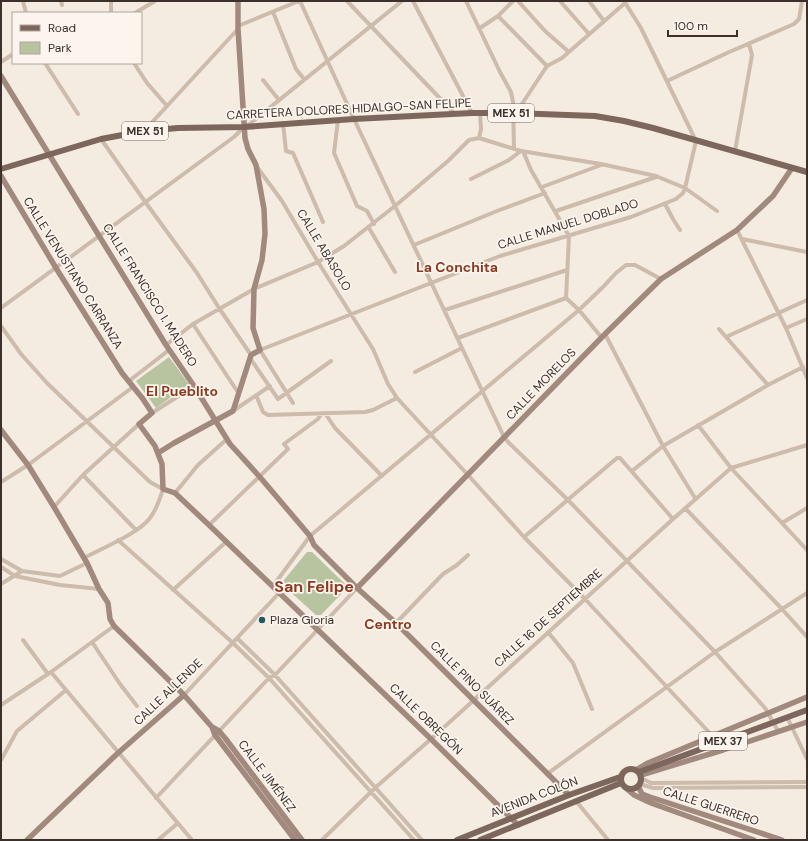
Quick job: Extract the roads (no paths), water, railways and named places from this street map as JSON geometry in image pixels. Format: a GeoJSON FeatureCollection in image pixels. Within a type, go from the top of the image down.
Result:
{"type":"FeatureCollection","features":[{"type":"Feature","properties":{"kind":"main road","name":"CARRETERA DOLORES HIDALGO-SAN FELIPE"},"geometry":{"type":"LineString","coordinates":[[1,169],[101,139],[144,131],[178,128],[246,127],[283,123],[472,113],[596,116],[653,128],[792,168]]}},
{"type":"Feature","properties":{"kind":"main road","name":"MEX 51"},"geometry":{"type":"LineString","coordinates":[[792,168],[807,172]]}},
{"type":"Feature","properties":{"kind":"main road","name":"MEX 37"},"geometry":{"type":"LineString","coordinates":[[627,789],[633,789],[639,777],[719,742],[807,710]]}},
{"type":"Feature","properties":{"kind":"main road","name":"MEX 37"},"geometry":{"type":"LineString","coordinates":[[621,780],[622,774],[626,769],[633,768],[639,777]]}},
{"type":"Feature","properties":{"kind":"main road","name":"AVENIDA COLÓN"},"geometry":{"type":"LineString","coordinates":[[457,840],[569,794],[621,780]]}},
{"type":"Feature","properties":{"kind":"main road","name":"AVENIDA COLÓN"},"geometry":{"type":"LineString","coordinates":[[480,840],[576,801],[621,780]]}},
{"type":"Feature","properties":{"kind":"main road"},"geometry":{"type":"LineString","coordinates":[[621,780],[627,789]]}},
{"type":"Feature","properties":{"kind":"street"},"geometry":{"type":"LineString","coordinates":[[22,1],[26,12]]}},
{"type":"Feature","properties":{"kind":"street"},"geometry":{"type":"LineString","coordinates":[[111,1],[111,12]]}},
{"type":"Feature","properties":{"kind":"street"},"geometry":{"type":"LineString","coordinates":[[137,12],[155,1]]}},
{"type":"Feature","properties":{"kind":"street","name":"CALLE ABASOLO"},"geometry":{"type":"LineString","coordinates":[[238,1],[238,28],[248,149],[256,165],[282,201],[318,262],[373,349],[388,384],[396,396],[430,435],[524,537],[585,599],[719,742],[723,750]]}},
{"type":"Feature","properties":{"kind":"street"},"geometry":{"type":"LineString","coordinates":[[144,131],[238,28],[300,1],[504,437],[568,500],[715,652],[769,714],[778,731]]}},
{"type":"Feature","properties":{"kind":"street"},"geometry":{"type":"LineString","coordinates":[[348,1],[455,114]]}},
{"type":"Feature","properties":{"kind":"street"},"geometry":{"type":"LineString","coordinates":[[1,308],[100,237],[234,137],[304,79],[372,27],[402,1]]}},
{"type":"Feature","properties":{"kind":"street"},"geometry":{"type":"LineString","coordinates":[[413,1],[472,113]]}},
{"type":"Feature","properties":{"kind":"street"},"geometry":{"type":"LineString","coordinates":[[466,1],[511,92],[515,113],[514,149]]}},
{"type":"Feature","properties":{"kind":"street"},"geometry":{"type":"LineString","coordinates":[[480,28],[498,16],[513,1]]}},
{"type":"Feature","properties":{"kind":"street"},"geometry":{"type":"LineString","coordinates":[[518,1],[568,52]]}},
{"type":"Feature","properties":{"kind":"street"},"geometry":{"type":"LineString","coordinates":[[560,1],[589,34]]}},
{"type":"Feature","properties":{"kind":"street"},"geometry":{"type":"LineString","coordinates":[[589,1],[604,21]]}},
{"type":"Feature","properties":{"kind":"street"},"geometry":{"type":"LineString","coordinates":[[667,81],[794,24],[799,19],[802,1]]}},
{"type":"Feature","properties":{"kind":"street"},"geometry":{"type":"LineString","coordinates":[[515,113],[547,66],[562,58],[625,2],[640,28],[696,141],[685,188]]}},
{"type":"Feature","properties":{"kind":"street"},"geometry":{"type":"LineString","coordinates":[[273,12],[296,69],[304,79]]}},
{"type":"Feature","properties":{"kind":"street"},"geometry":{"type":"LineString","coordinates":[[498,16],[547,66]]}},
{"type":"Feature","properties":{"kind":"street"},"geometry":{"type":"LineString","coordinates":[[735,152],[752,55],[749,44]]}},
{"type":"Feature","properties":{"kind":"street"},"geometry":{"type":"LineString","coordinates":[[1,62],[12,55]]}},
{"type":"Feature","properties":{"kind":"street"},"geometry":{"type":"LineString","coordinates":[[46,64],[78,114]]}},
{"type":"Feature","properties":{"kind":"street"},"geometry":{"type":"LineString","coordinates":[[135,64],[147,83],[167,106]]}},
{"type":"Feature","properties":{"kind":"street","name":"CALLE FRANCISCO I. MADERO"},"geometry":{"type":"LineString","coordinates":[[1,76],[168,348],[194,386],[230,444],[310,536],[314,545],[357,588]]}},
{"type":"Feature","properties":{"kind":"street"},"geometry":{"type":"LineString","coordinates":[[263,80],[278,100]]}},
{"type":"Feature","properties":{"kind":"street"},"geometry":{"type":"LineString","coordinates":[[479,138],[480,113]]}},
{"type":"Feature","properties":{"kind":"street"},"geometry":{"type":"LineString","coordinates":[[338,120],[334,153],[357,206],[367,211],[374,224]]}},
{"type":"Feature","properties":{"kind":"street"},"geometry":{"type":"LineString","coordinates":[[283,123],[286,151],[293,153],[323,222]]}},
{"type":"Feature","properties":{"kind":"street"},"geometry":{"type":"LineString","coordinates":[[129,381],[168,348],[193,324],[254,289],[318,262],[344,246],[374,224],[448,161],[469,140],[479,138],[522,151],[601,164],[656,176],[685,188],[718,211]]}},
{"type":"Feature","properties":{"kind":"street"},"geometry":{"type":"LineString","coordinates":[[101,139],[197,272],[278,399],[331,361]]}},
{"type":"Feature","properties":{"kind":"street"},"geometry":{"type":"LineString","coordinates":[[471,179],[509,160],[522,151]]}},
{"type":"Feature","properties":{"kind":"street"},"geometry":{"type":"LineString","coordinates":[[522,151],[531,170],[556,211],[569,236],[566,298],[604,336],[663,446],[696,498]]}},
{"type":"Feature","properties":{"kind":"street"},"geometry":{"type":"LineString","coordinates":[[542,187],[601,164]]}},
{"type":"Feature","properties":{"kind":"street"},"geometry":{"type":"LineString","coordinates":[[256,165],[264,208],[265,234],[262,260],[254,289],[253,328],[260,350],[293,403]]}},
{"type":"Feature","properties":{"kind":"street","name":"CALLE MORELOS"},"geometry":{"type":"LineString","coordinates":[[269,678],[275,675],[357,588],[504,437],[661,279],[736,230],[773,196],[792,168]]}},
{"type":"Feature","properties":{"kind":"street","name":"CALLE VENUSTIANO CARRANZA"},"geometry":{"type":"LineString","coordinates":[[1,176],[56,268],[122,373],[152,413]]}},
{"type":"Feature","properties":{"kind":"street"},"geometry":{"type":"LineString","coordinates":[[556,211],[656,176]]}},
{"type":"Feature","properties":{"kind":"street","name":"CALLE MANUEL DOBLADO"},"geometry":{"type":"LineString","coordinates":[[251,357],[260,350],[500,256],[631,217],[665,204],[676,199],[683,193],[685,188]]}},
{"type":"Feature","properties":{"kind":"street"},"geometry":{"type":"LineString","coordinates":[[414,245],[544,193]]}},
{"type":"Feature","properties":{"kind":"street"},"geometry":{"type":"LineString","coordinates":[[665,204],[680,230]]}},
{"type":"Feature","properties":{"kind":"street"},"geometry":{"type":"LineString","coordinates":[[369,228],[395,272]]}},
{"type":"Feature","properties":{"kind":"street"},"geometry":{"type":"LineString","coordinates":[[736,230],[742,239],[786,328],[807,378]]}},
{"type":"Feature","properties":{"kind":"street"},"geometry":{"type":"LineString","coordinates":[[742,239],[807,252]]}},
{"type":"Feature","properties":{"kind":"street"},"geometry":{"type":"LineString","coordinates":[[273,586],[310,536],[578,309],[626,265],[635,265],[661,279]]}},
{"type":"Feature","properties":{"kind":"street"},"geometry":{"type":"LineString","coordinates":[[445,310],[567,270]]}},
{"type":"Feature","properties":{"kind":"street"},"geometry":{"type":"LineString","coordinates":[[458,338],[566,298]]}},
{"type":"Feature","properties":{"kind":"street"},"geometry":{"type":"LineString","coordinates":[[726,337],[807,300]]}},
{"type":"Feature","properties":{"kind":"street"},"geometry":{"type":"LineString","coordinates":[[786,328],[807,319]]}},
{"type":"Feature","properties":{"kind":"street"},"geometry":{"type":"LineString","coordinates":[[193,324],[239,394]]}},
{"type":"Feature","properties":{"kind":"street"},"geometry":{"type":"LineString","coordinates":[[1,326],[21,354],[47,383],[86,422],[150,482],[175,493],[318,630]]}},
{"type":"Feature","properties":{"kind":"street"},"geometry":{"type":"LineString","coordinates":[[719,329],[768,385]]}},
{"type":"Feature","properties":{"kind":"street"},"geometry":{"type":"LineString","coordinates":[[415,372],[462,348]]}},
{"type":"Feature","properties":{"kind":"street"},"geometry":{"type":"LineString","coordinates":[[233,412],[251,357]]}},
{"type":"Feature","properties":{"kind":"street"},"geometry":{"type":"LineString","coordinates":[[632,471],[663,446],[768,385],[803,367]]}},
{"type":"Feature","properties":{"kind":"street"},"geometry":{"type":"LineString","coordinates":[[54,507],[83,475],[113,446],[152,413],[194,386]]}},
{"type":"Feature","properties":{"kind":"street"},"geometry":{"type":"LineString","coordinates":[[158,453],[233,412],[270,386]]}},
{"type":"Feature","properties":{"kind":"street"},"geometry":{"type":"LineString","coordinates":[[1,482],[28,465],[133,387]]}},
{"type":"Feature","properties":{"kind":"street"},"geometry":{"type":"LineString","coordinates":[[256,395],[263,412],[268,416],[365,412],[373,410],[396,396]]}},
{"type":"Feature","properties":{"kind":"street"},"geometry":{"type":"LineString","coordinates":[[209,525],[288,449],[284,444],[318,419],[323,413]]}},
{"type":"Feature","properties":{"kind":"street"},"geometry":{"type":"LineString","coordinates":[[323,413],[335,428],[382,476]]}},
{"type":"Feature","properties":{"kind":"street"},"geometry":{"type":"LineString","coordinates":[[1,559],[22,571],[60,576],[136,530],[150,518],[160,500],[163,489],[162,464],[155,446],[139,424]]}},
{"type":"Feature","properties":{"kind":"street"},"geometry":{"type":"LineString","coordinates":[[698,425],[731,468],[807,550]]}},
{"type":"Feature","properties":{"kind":"street","name":"CALLE JIMÉNEZ"},"geometry":{"type":"LineString","coordinates":[[1,430],[28,465],[54,507],[108,603],[110,619],[114,626],[184,695],[217,733],[293,833],[302,840]]}},
{"type":"Feature","properties":{"kind":"street"},"geometry":{"type":"LineString","coordinates":[[175,493],[198,465],[227,439]]}},
{"type":"Feature","properties":{"kind":"street","name":"CALLE 16 DE SEPTIEMBRE"},"geometry":{"type":"LineString","coordinates":[[322,840],[370,792],[431,739],[473,699],[673,518],[731,468],[807,445]]}},
{"type":"Feature","properties":{"kind":"street"},"geometry":{"type":"LineString","coordinates":[[524,537],[617,458],[620,458],[673,518]]}},
{"type":"Feature","properties":{"kind":"street"},"geometry":{"type":"LineString","coordinates":[[83,475],[136,530]]}},
{"type":"Feature","properties":{"kind":"street"},"geometry":{"type":"LineString","coordinates":[[685,508],[807,637]]}},
{"type":"Feature","properties":{"kind":"street"},"geometry":{"type":"LineString","coordinates":[[782,523],[807,508]]}},
{"type":"Feature","properties":{"kind":"street"},"geometry":{"type":"LineString","coordinates":[[118,540],[233,643],[269,678],[414,840]]}},
{"type":"Feature","properties":{"kind":"street"},"geometry":{"type":"LineString","coordinates":[[173,590],[226,542]]}},
{"type":"Feature","properties":{"kind":"street"},"geometry":{"type":"LineString","coordinates":[[396,623],[443,574],[457,565],[468,555]]}},
{"type":"Feature","properties":{"kind":"street"},"geometry":{"type":"LineString","coordinates":[[1,567],[15,576],[60,585],[99,589]]}},
{"type":"Feature","properties":{"kind":"street"},"geometry":{"type":"LineString","coordinates":[[1,584],[22,571]]}},
{"type":"Feature","properties":{"kind":"street","name":"CALLE PINO SUÁREZ"},"geometry":{"type":"LineString","coordinates":[[357,588],[396,623],[547,774],[569,794]]}},
{"type":"Feature","properties":{"kind":"street","name":"CALLE ALLENDE"},"geometry":{"type":"LineString","coordinates":[[27,840],[118,754],[184,695],[238,639],[280,592]]}},
{"type":"Feature","properties":{"kind":"street"},"geometry":{"type":"LineString","coordinates":[[547,774],[715,652],[807,593]]}},
{"type":"Feature","properties":{"kind":"street"},"geometry":{"type":"LineString","coordinates":[[1,705],[50,673],[114,626]]}},
{"type":"Feature","properties":{"kind":"street","name":"CALLE OBREGÓN"},"geometry":{"type":"LineString","coordinates":[[318,630],[518,825]]}},
{"type":"Feature","properties":{"kind":"street"},"geometry":{"type":"LineString","coordinates":[[548,632],[573,663],[592,709]]}},
{"type":"Feature","properties":{"kind":"street"},"geometry":{"type":"LineString","coordinates":[[238,639],[275,675],[315,722],[376,787],[422,840]]}},
{"type":"Feature","properties":{"kind":"street"},"geometry":{"type":"LineString","coordinates":[[23,640],[192,840]]}},
{"type":"Feature","properties":{"kind":"street"},"geometry":{"type":"LineString","coordinates":[[92,642],[120,684],[137,706]]}},
{"type":"Feature","properties":{"kind":"street"},"geometry":{"type":"LineString","coordinates":[[156,798],[269,678]]}},
{"type":"Feature","properties":{"kind":"street"},"geometry":{"type":"LineString","coordinates":[[1,760],[17,731],[66,690]]}},
{"type":"Feature","properties":{"kind":"street"},"geometry":{"type":"LineString","coordinates":[[639,777],[648,763],[807,697]]}},
{"type":"Feature","properties":{"kind":"street"},"geometry":{"type":"LineString","coordinates":[[304,718],[309,714]]}},
{"type":"Feature","properties":{"kind":"street"},"geometry":{"type":"LineString","coordinates":[[787,717],[807,759]]}},
{"type":"Feature","properties":{"kind":"street"},"geometry":{"type":"LineString","coordinates":[[311,725],[315,722]]}},
{"type":"Feature","properties":{"kind":"street"},"geometry":{"type":"LineString","coordinates":[[639,777],[807,722]]}},
{"type":"Feature","properties":{"kind":"street"},"geometry":{"type":"LineString","coordinates":[[338,755],[342,752]]}},
{"type":"Feature","properties":{"kind":"street"},"geometry":{"type":"LineString","coordinates":[[639,777],[651,783],[807,782]]}},
{"type":"Feature","properties":{"kind":"street"},"geometry":{"type":"LineString","coordinates":[[639,777],[653,788],[807,787]]}},
{"type":"Feature","properties":{"kind":"street","name":"CALLE GUERRERO"},"geometry":{"type":"LineString","coordinates":[[639,777],[642,794],[698,820],[753,840]]}},
{"type":"Feature","properties":{"kind":"street"},"geometry":{"type":"LineString","coordinates":[[746,782],[746,788]]}},
{"type":"Feature","properties":{"kind":"street","name":"CALLE GUERRERO"},"geometry":{"type":"LineString","coordinates":[[627,789],[634,795],[701,814],[782,840]]}},
{"type":"Feature","properties":{"kind":"street"},"geometry":{"type":"LineString","coordinates":[[576,801],[608,840]]}},
{"type":"Feature","properties":{"kind":"street"},"geometry":{"type":"LineString","coordinates":[[698,820],[701,814]]}},
{"type":"Feature","properties":{"kind":"street"},"geometry":{"type":"LineString","coordinates":[[158,840],[178,824]]}},
{"type":"Feature","properties":{"kind":"street"},"geometry":{"type":"LineString","coordinates":[[753,840],[758,832]]}},
{"type":"Feature","properties":{"kind":"street","name":"CALLE JIMÉNEZ"},"geometry":{"type":"LineString","coordinates":[[293,833],[295,840]]}},
{"type":"Feature","properties":{"kind":"place","name":"Plaza Gloria"},"geometry":{"type":"Point","coordinates":[262,620]}},
{"type":"Feature","properties":{"kind":"district","name":"La Conchita"},"geometry":{"type":"Point","coordinates":[457,267]}},
{"type":"Feature","properties":{"kind":"district","name":"El Pueblito"},"geometry":{"type":"Point","coordinates":[182,391]}},
{"type":"Feature","properties":{"kind":"district","name":"San Felipe"},"geometry":{"type":"Point","coordinates":[314,586]}},
{"type":"Feature","properties":{"kind":"district","name":"Centro"},"geometry":{"type":"Point","coordinates":[388,624]}}]}
